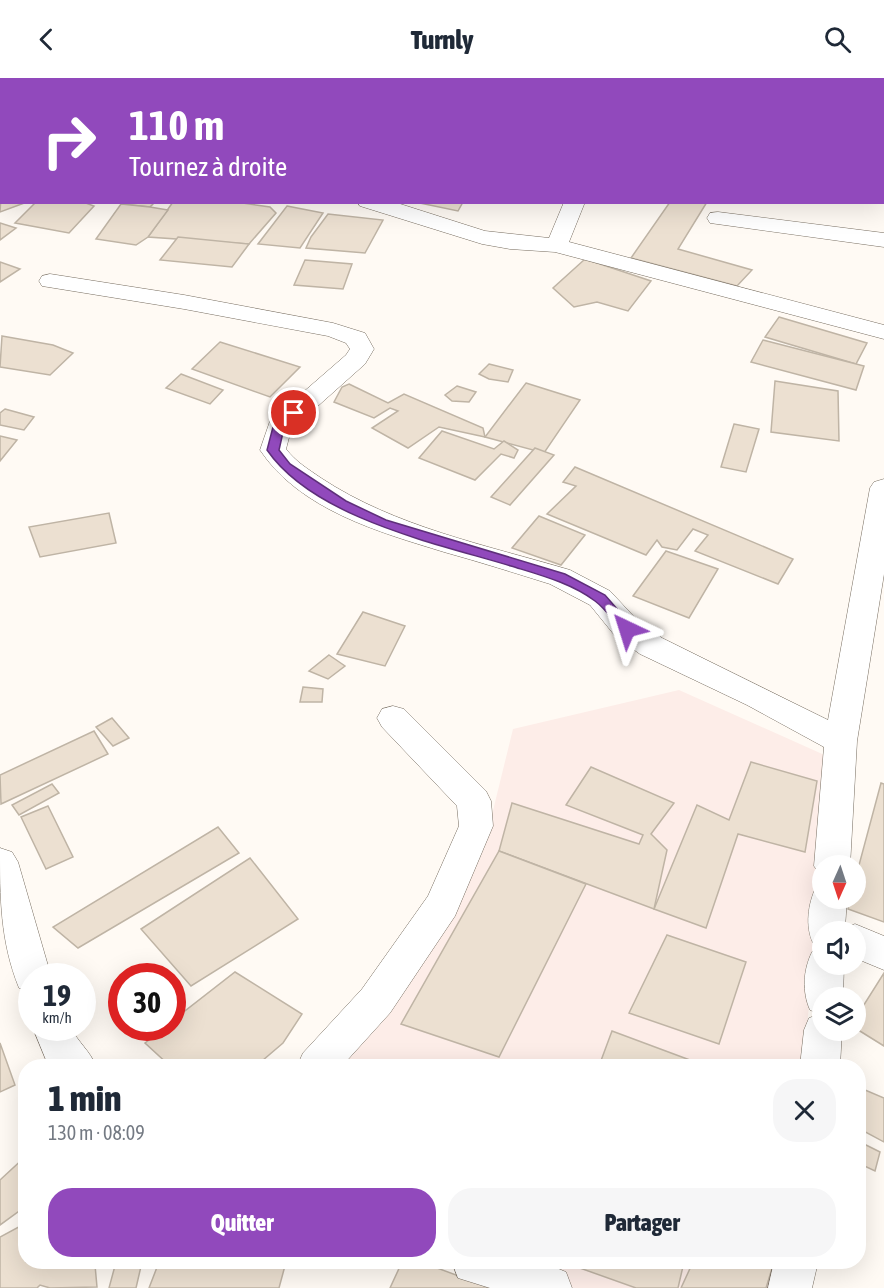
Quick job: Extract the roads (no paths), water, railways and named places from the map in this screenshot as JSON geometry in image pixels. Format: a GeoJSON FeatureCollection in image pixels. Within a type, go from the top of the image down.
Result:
{"type":"FeatureCollection","features":[{"type":"Feature","properties":{"kind":"street"},"geometry":{"type":"LineString","coordinates":[[376,204],[482,237],[519,244],[556,245],[884,332]]}},
{"type":"Feature","properties":{"kind":"street"},"geometry":{"type":"LineString","coordinates":[[556,245],[565,233],[569,212],[574,204]]}},
{"type":"Feature","properties":{"kind":"street"},"geometry":{"type":"LineString","coordinates":[[718,218],[884,240]]}},
{"type":"Feature","properties":{"kind":"street"},"geometry":{"type":"LineString","coordinates":[[50,281],[196,304],[333,330],[356,338],[362,349],[356,359],[279,427],[273,450],[286,467],[341,504],[382,523],[561,577],[600,598],[627,629],[651,645],[758,697],[841,741]]}},
{"type":"Feature","properties":{"kind":"street"},"geometry":{"type":"LineString","coordinates":[[833,855],[841,741],[879,558],[884,488]]}},
{"type":"Feature","properties":{"kind":"street"},"geometry":{"type":"LineString","coordinates":[[323,1059],[376,1001],[442,905],[476,826],[474,801],[393,718]]}},
{"type":"Feature","properties":{"kind":"street"},"geometry":{"type":"LineString","coordinates":[[0,862],[28,963]]}},
{"type":"Feature","properties":{"kind":"street"},"geometry":{"type":"LineString","coordinates":[[866,943],[884,954]]}},
{"type":"Feature","properties":{"kind":"street"},"geometry":{"type":"LineString","coordinates":[[57,1041],[70,1059]]}},
{"type":"Feature","properties":{"kind":"street"},"geometry":{"type":"LineString","coordinates":[[821,1059],[822,1041]]}},
{"type":"Feature","properties":{"kind":"street"},"geometry":{"type":"LineString","coordinates":[[500,1269],[550,1288]]}},
{"type":"Feature","properties":{"kind":"street"},"geometry":{"type":"LineString","coordinates":[[790,1288],[794,1269]]}}]}
